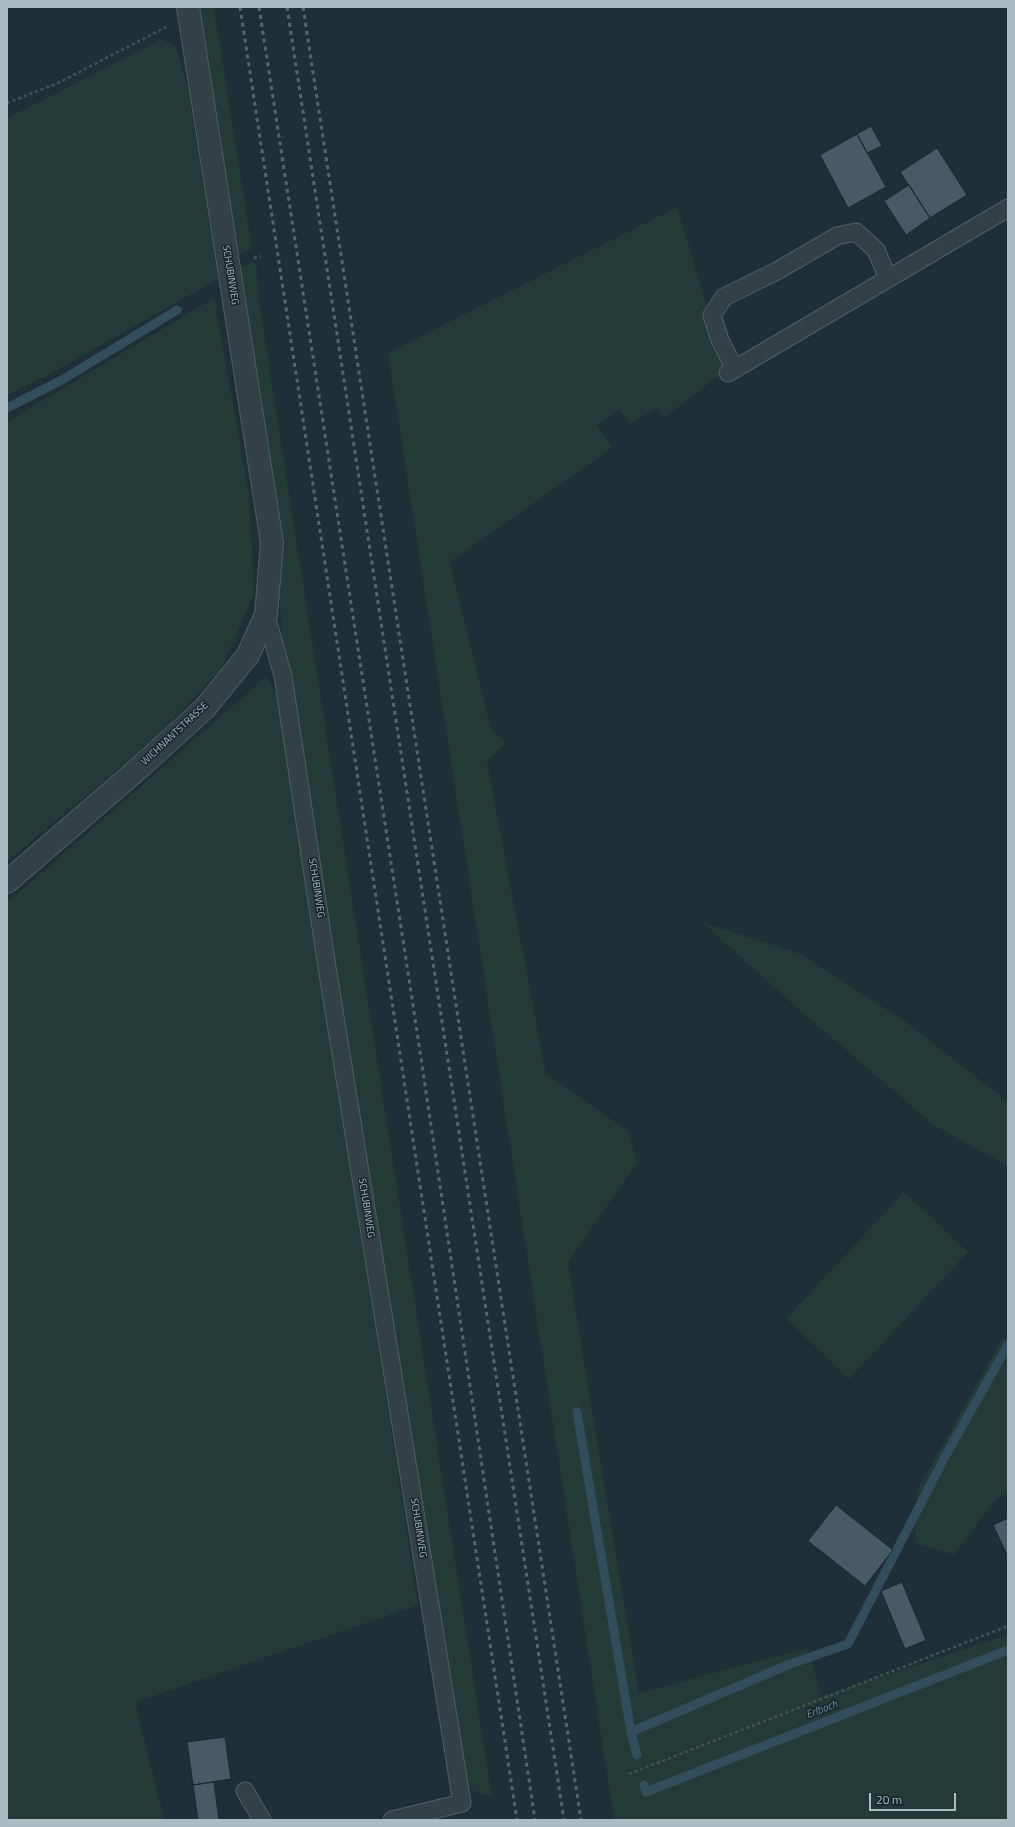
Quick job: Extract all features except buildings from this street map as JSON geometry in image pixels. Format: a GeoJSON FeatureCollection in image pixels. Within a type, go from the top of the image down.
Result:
{"type":"FeatureCollection","features":[{"type":"Feature","properties":{"kind":"street","name":"SCHUBINWEG"},"geometry":{"type":"LineString","coordinates":[[189,11],[272,543]]}},
{"type":"Feature","properties":{"kind":"street","name":"WICHNANTSTRASSE"},"geometry":{"type":"LineString","coordinates":[[7,882],[138,769],[205,708],[248,655],[266,615],[272,543]]}},
{"type":"Feature","properties":{"kind":"lane"},"geometry":{"type":"LineString","coordinates":[[888,278],[876,250],[856,232],[837,236],[777,271],[724,297],[712,315],[731,371],[1008,208]]}},
{"type":"Feature","properties":{"kind":"lane","name":"SCHUBINWEG"},"geometry":{"type":"LineString","coordinates":[[266,615],[283,676],[327,966],[462,1803],[392,1820]]}},
{"type":"Feature","properties":{"kind":"lane"},"geometry":{"type":"LineString","coordinates":[[245,1791],[262,1820]]}},
{"type":"Feature","properties":{"kind":"path"},"geometry":{"type":"LineString","coordinates":[[7,103],[58,83],[189,11]]}},
{"type":"Feature","properties":{"kind":"path"},"geometry":{"type":"LineString","coordinates":[[630,1774],[1008,1626]]}},
{"type":"Feature","properties":{"kind":"green space"},"geometry":{"type":"Polygon","coordinates":[[[193,7],[214,7],[252,249],[232,257],[193,7]]]}},
{"type":"Feature","properties":{"kind":"green space"},"geometry":{"type":"Polygon","coordinates":[[[162,39],[176,47],[187,84],[218,279],[46,376],[7,395],[7,118],[162,39]]]}},
{"type":"Feature","properties":{"kind":"green space"},"geometry":{"type":"Polygon","coordinates":[[[677,207],[726,370],[665,417],[657,408],[630,424],[619,409],[597,425],[612,448],[450,562],[491,730],[505,743],[487,762],[546,1074],[628,1131],[637,1162],[568,1263],[639,1693],[808,1648],[821,1696],[1008,1635],[1008,1820],[614,1820],[388,353],[677,207]]]}},
{"type":"Feature","properties":{"kind":"green space"},"geometry":{"type":"Polygon","coordinates":[[[256,263],[259,301],[492,1798],[466,1788],[283,651],[276,543],[235,267],[256,263]]]}},
{"type":"Feature","properties":{"kind":"green space"},"geometry":{"type":"Polygon","coordinates":[[[214,298],[249,493],[254,594],[221,669],[155,738],[7,862],[7,422],[214,298]]]}},
{"type":"Feature","properties":{"kind":"green space"},"geometry":{"type":"Polygon","coordinates":[[[267,676],[279,702],[418,1605],[136,1702],[164,1820],[7,1820],[7,903],[267,676]]]}},
{"type":"Feature","properties":{"kind":"green space"},"geometry":{"type":"Polygon","coordinates":[[[702,922],[800,954],[906,1022],[1008,1102],[1008,1166],[935,1126],[795,1006],[702,922]]]}},
{"type":"Feature","properties":{"kind":"green space"},"geometry":{"type":"Polygon","coordinates":[[[904,1192],[968,1252],[849,1379],[786,1319],[904,1192]]]}},
{"type":"Feature","properties":{"kind":"green space"},"geometry":{"type":"Polygon","coordinates":[[[1003,1337],[1008,1341],[1008,1491],[996,1499],[954,1555],[915,1543],[917,1490],[1003,1337]]]}},
{"type":"Feature","properties":{"kind":"waterway"},"geometry":{"type":"LineString","coordinates":[[7,408],[62,380],[177,310]]}},
{"type":"Feature","properties":{"kind":"waterway"},"geometry":{"type":"LineString","coordinates":[[637,1755],[631,1732],[790,1664],[848,1644],[947,1453],[1008,1345]]}},
{"type":"Feature","properties":{"kind":"waterway"},"geometry":{"type":"LineString","coordinates":[[577,1412],[631,1732]]}},
{"type":"Feature","properties":{"kind":"waterway","name":"Erlbach"},"geometry":{"type":"LineString","coordinates":[[644,1785],[646,1792],[1008,1650]]}},
{"type":"Feature","properties":{"kind":"railway"},"geometry":{"type":"LineString","coordinates":[[240,7],[517,1820]]}},
{"type":"Feature","properties":{"kind":"railway"},"geometry":{"type":"LineString","coordinates":[[259,7],[413,1005],[535,1820]]}},
{"type":"Feature","properties":{"kind":"railway"},"geometry":{"type":"LineString","coordinates":[[287,7],[564,1820]]}},
{"type":"Feature","properties":{"kind":"railway"},"geometry":{"type":"LineString","coordinates":[[303,7],[581,1820]]}}]}
